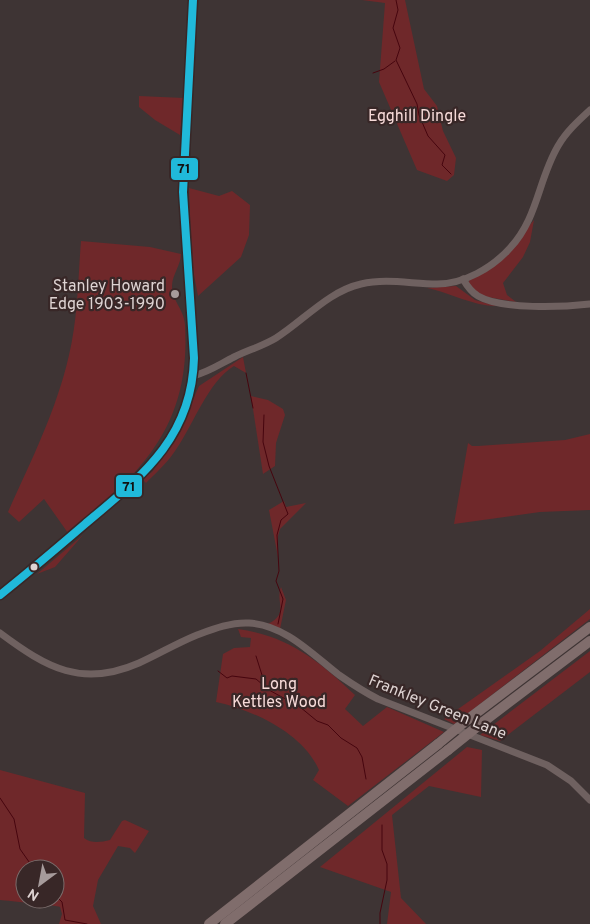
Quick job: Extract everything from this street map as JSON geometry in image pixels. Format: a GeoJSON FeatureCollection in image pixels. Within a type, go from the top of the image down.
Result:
{"type":"FeatureCollection","features":[{"type":"Feature","properties":{"kind":"highway"},"geometry":{"type":"LineString","coordinates":[[209,924],[467,720],[590,628]]}},
{"type":"Feature","properties":{"kind":"highway"},"geometry":{"type":"LineString","coordinates":[[225,924],[590,641]]}},
{"type":"Feature","properties":{"kind":"street"},"geometry":{"type":"LineString","coordinates":[[0,595],[118,496],[154,462],[167,447],[181,420],[194,376],[193,323],[186,261],[183,192],[193,0]]}},
{"type":"Feature","properties":{"kind":"street"},"geometry":{"type":"LineString","coordinates":[[194,376],[207,372],[234,357],[274,339],[343,290],[377,281],[437,284],[463,279],[488,266],[518,239],[533,214],[548,167],[558,147],[571,127],[590,110]]}},
{"type":"Feature","properties":{"kind":"street"},"geometry":{"type":"LineString","coordinates":[[463,279],[478,296],[495,302],[552,307],[590,304]]}},
{"type":"Feature","properties":{"kind":"street","name":"Frankley Green Lane"},"geometry":{"type":"LineString","coordinates":[[0,633],[48,665],[78,674],[99,675],[139,663],[189,638],[213,629],[248,623],[267,627],[304,646],[352,684],[378,699],[547,765],[572,781],[590,800]]}},
{"type":"Feature","properties":{"kind":"green space","name":"Egghill Dingle"},"geometry":{"type":"Polygon","coordinates":[[[362,0],[405,0],[424,89],[437,106],[443,131],[456,158],[454,175],[447,181],[417,170],[379,82],[385,3],[362,0]]]}},
{"type":"Feature","properties":{"kind":"green space"},"geometry":{"type":"Polygon","coordinates":[[[139,96],[184,98],[180,135],[155,120],[139,107],[139,96]]]}},
{"type":"Feature","properties":{"kind":"green space"},"geometry":{"type":"Polygon","coordinates":[[[189,188],[219,196],[232,191],[250,205],[249,235],[241,257],[198,296],[191,259],[189,188]]]}},
{"type":"Feature","properties":{"kind":"green space"},"geometry":{"type":"Polygon","coordinates":[[[534,220],[530,242],[523,257],[503,283],[507,295],[516,302],[482,296],[469,286],[469,280],[495,265],[534,220]]]}},
{"type":"Feature","properties":{"kind":"green space"},"geometry":{"type":"Polygon","coordinates":[[[81,241],[150,247],[181,254],[172,286],[174,296],[184,319],[185,360],[180,392],[170,419],[156,444],[139,467],[118,489],[68,533],[44,499],[19,522],[8,512],[43,435],[64,375],[74,327],[81,241]]]}},
{"type":"Feature","properties":{"kind":"green space"},"geometry":{"type":"Polygon","coordinates":[[[456,286],[475,300],[497,306],[470,302],[427,288],[456,286]]]}},
{"type":"Feature","properties":{"kind":"green space"},"geometry":{"type":"Polygon","coordinates":[[[243,357],[246,373],[234,366],[225,373],[209,392],[174,453],[146,483],[142,479],[152,472],[175,441],[199,386],[243,357]]]}},
{"type":"Feature","properties":{"kind":"green space"},"geometry":{"type":"Polygon","coordinates":[[[251,396],[268,400],[283,409],[285,415],[276,443],[275,466],[263,474],[251,396]]]}},
{"type":"Feature","properties":{"kind":"green space"},"geometry":{"type":"Polygon","coordinates":[[[590,434],[590,510],[540,512],[454,524],[468,443],[472,446],[478,446],[565,440],[590,434]]]}},
{"type":"Feature","properties":{"kind":"green space"},"geometry":{"type":"Polygon","coordinates":[[[284,501],[286,507],[306,503],[280,529],[278,557],[269,510],[284,501]]]}},
{"type":"Feature","properties":{"kind":"green space"},"geometry":{"type":"Polygon","coordinates":[[[83,535],[55,567],[37,574],[83,535]]]}},
{"type":"Feature","properties":{"kind":"green space"},"geometry":{"type":"Polygon","coordinates":[[[281,587],[286,600],[280,629],[268,624],[275,620],[280,612],[281,587]]]}},
{"type":"Feature","properties":{"kind":"green space"},"geometry":{"type":"Polygon","coordinates":[[[590,609],[590,619],[454,724],[444,719],[540,651],[590,609]]]}},
{"type":"Feature","properties":{"kind":"green space","name":"Long Kettles Wood"},"geometry":{"type":"Polygon","coordinates":[[[238,629],[273,637],[302,652],[329,671],[355,695],[345,709],[363,726],[387,707],[444,732],[348,806],[313,780],[319,770],[301,745],[289,734],[261,717],[216,702],[223,654],[234,648],[250,647],[251,638],[241,637],[238,629]]]}},
{"type":"Feature","properties":{"kind":"green space"},"geometry":{"type":"Polygon","coordinates":[[[590,651],[590,672],[500,741],[480,735],[590,651]]]}},
{"type":"Feature","properties":{"kind":"green space"},"geometry":{"type":"Polygon","coordinates":[[[467,747],[482,750],[481,797],[429,786],[392,815],[401,898],[426,924],[387,924],[391,892],[320,867],[467,747]]]}},
{"type":"Feature","properties":{"kind":"green space"},"geometry":{"type":"Polygon","coordinates":[[[0,770],[85,793],[84,838],[87,840],[97,842],[110,840],[122,821],[125,820],[149,831],[135,853],[130,848],[118,846],[98,880],[93,906],[101,924],[59,924],[62,914],[61,909],[65,909],[65,859],[15,859],[15,901],[0,900],[0,770]]]}},
{"type":"Feature","properties":{"kind":"waterway"},"geometry":{"type":"LineString","coordinates":[[396,0],[398,10],[393,28],[400,48],[396,60],[417,104],[419,115],[428,136],[445,155],[442,165],[451,174]]}},
{"type":"Feature","properties":{"kind":"waterway"},"geometry":{"type":"LineString","coordinates":[[373,73],[384,69],[395,61]]}},
{"type":"Feature","properties":{"kind":"waterway"},"geometry":{"type":"LineString","coordinates":[[246,373],[253,408]]}},
{"type":"Feature","properties":{"kind":"waterway"},"geometry":{"type":"LineString","coordinates":[[264,415],[263,442],[269,466],[288,514],[281,520],[277,535],[279,571],[276,581],[283,599],[278,624]]}},
{"type":"Feature","properties":{"kind":"waterway"},"geometry":{"type":"LineString","coordinates":[[256,656],[262,675],[261,682]]}},
{"type":"Feature","properties":{"kind":"waterway"},"geometry":{"type":"LineString","coordinates":[[218,671],[227,678],[232,676],[256,679],[269,690],[300,707],[317,721],[328,725],[341,738],[357,748],[362,757],[366,779]]}},
{"type":"Feature","properties":{"kind":"waterway"},"geometry":{"type":"LineString","coordinates":[[0,798],[14,819],[20,849],[27,859]]}},
{"type":"Feature","properties":{"kind":"waterway"},"geometry":{"type":"LineString","coordinates":[[380,924],[380,913],[387,880],[387,864],[382,850],[382,825]]}},
{"type":"Feature","properties":{"kind":"waterway"},"geometry":{"type":"LineString","coordinates":[[63,909],[65,920],[87,924]]}},
{"type":"Feature","properties":{"kind":"transit line","name":"71"},"geometry":{"type":"LineString","coordinates":[[0,595],[126,489],[160,453],[174,433],[184,411],[191,386],[194,358],[183,192],[193,0]]}},
{"type":"Feature","properties":{"kind":"place","name":"Stanley Howard Edge 1903-1990"},"geometry":{"type":"Point","coordinates":[175,294]}}]}
